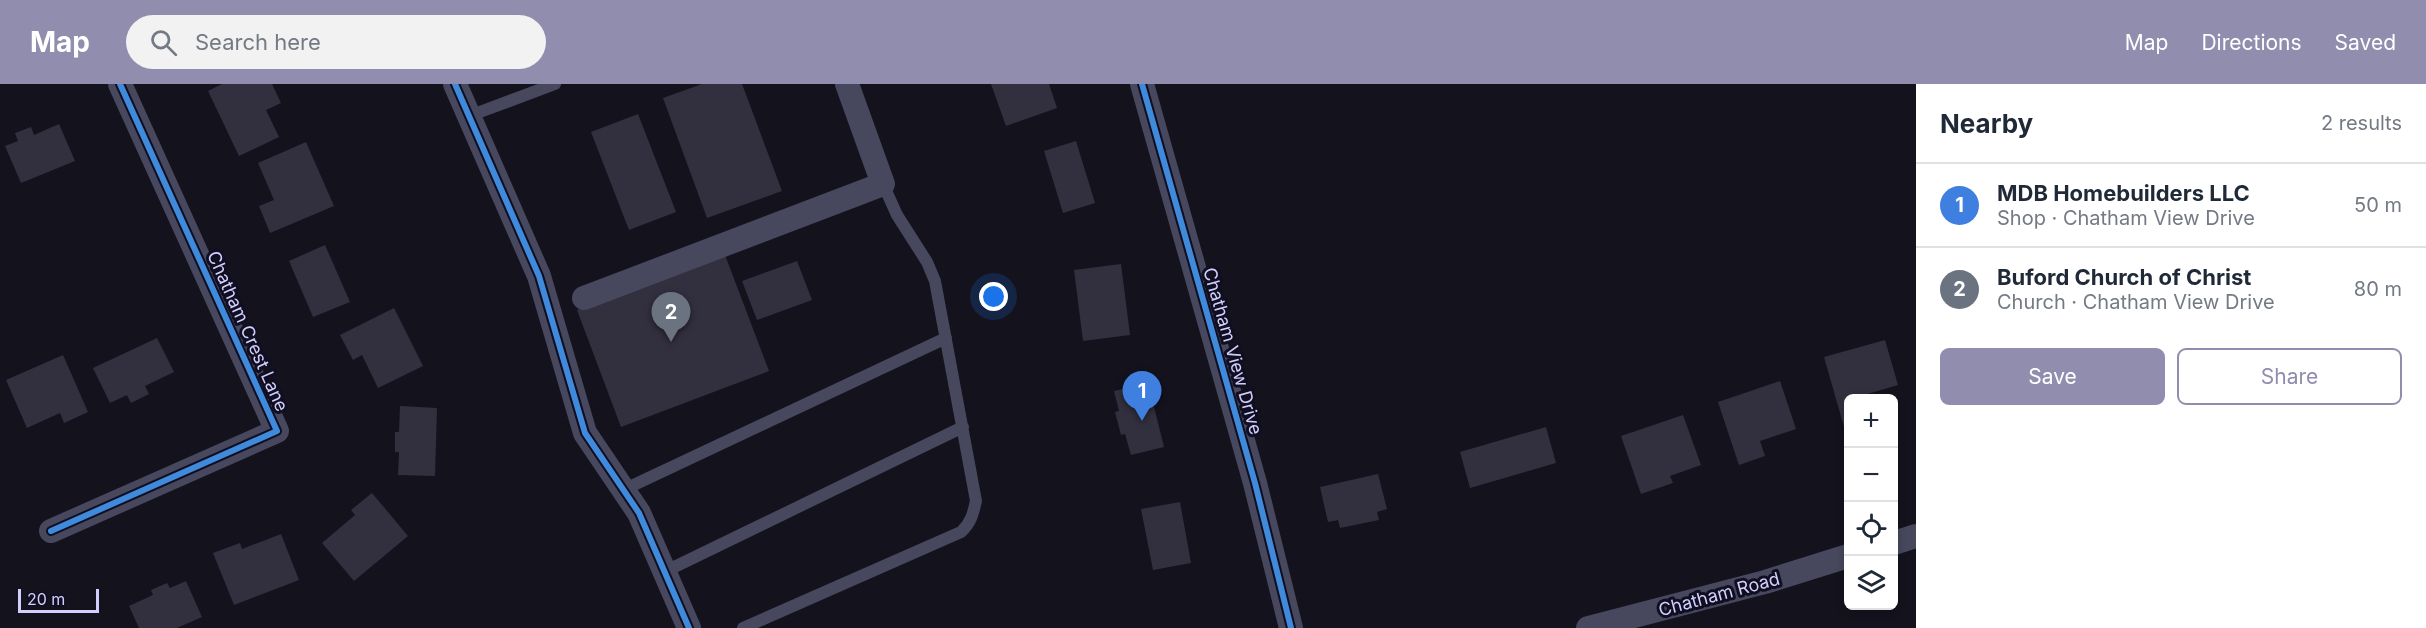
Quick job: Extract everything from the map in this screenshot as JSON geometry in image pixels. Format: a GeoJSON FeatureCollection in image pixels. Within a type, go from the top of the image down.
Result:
{"type":"FeatureCollection","features":[{"type":"Feature","properties":{"kind":"street","name":"Chatham Crest Lane"},"geometry":{"type":"LineString","coordinates":[[51,531],[277,431],[120,84]]}},
{"type":"Feature","properties":{"kind":"street"},"geometry":{"type":"LineString","coordinates":[[455,84],[538,276],[585,433],[639,513],[689,628]]}},
{"type":"Feature","properties":{"kind":"street"},"geometry":{"type":"LineString","coordinates":[[584,298],[883,184],[847,84]]}},
{"type":"Feature","properties":{"kind":"street","name":"Chatham View Drive"},"geometry":{"type":"LineString","coordinates":[[1142,84],[1255,483],[1291,628]]}},
{"type":"Feature","properties":{"kind":"street"},"geometry":{"type":"LineString","coordinates":[[1898,541],[1916,536]]}},
{"type":"Feature","properties":{"kind":"street","name":"Chatham Road"},"geometry":{"type":"LineString","coordinates":[[1588,628],[1765,582],[1844,557]]}},
{"type":"Feature","properties":{"kind":"lane"},"geometry":{"type":"LineString","coordinates":[[469,116],[555,84]]}},
{"type":"Feature","properties":{"kind":"lane"},"geometry":{"type":"LineString","coordinates":[[743,628],[961,532],[969,524],[976,501],[934,281],[927,262],[897,215],[883,184]]}},
{"type":"Feature","properties":{"kind":"lane"},"geometry":{"type":"LineString","coordinates":[[623,490],[945,338]]}},
{"type":"Feature","properties":{"kind":"lane"},"geometry":{"type":"LineString","coordinates":[[664,572],[963,427]]}},
{"type":"Feature","properties":{"kind":"building"},"geometry":{"type":"Polygon","coordinates":[[[222,84],[272,84],[281,103],[266,110],[279,137],[239,156],[208,91],[222,84]]]}},
{"type":"Feature","properties":{"kind":"building"},"geometry":{"type":"Polygon","coordinates":[[[702,84],[742,84],[782,191],[707,218],[663,98],[702,84]]]}},
{"type":"Feature","properties":{"kind":"building"},"geometry":{"type":"Polygon","coordinates":[[[991,84],[1049,84],[1057,108],[1006,126],[991,84]]]}},
{"type":"Feature","properties":{"kind":"building"},"geometry":{"type":"Polygon","coordinates":[[[638,114],[676,212],[629,230],[591,132],[638,114]]]}},
{"type":"Feature","properties":{"kind":"building"},"geometry":{"type":"Polygon","coordinates":[[[59,124],[75,161],[21,183],[5,146],[18,141],[15,133],[31,127],[34,135],[59,124]]]}},
{"type":"Feature","properties":{"kind":"building"},"geometry":{"type":"Polygon","coordinates":[[[1076,141],[1095,203],[1063,213],[1044,151],[1076,141]]]}},
{"type":"Feature","properties":{"kind":"building"},"geometry":{"type":"Polygon","coordinates":[[[306,142],[334,206],[270,233],[259,206],[274,200],[258,163],[306,142]]]}},
{"type":"Feature","properties":{"kind":"building"},"geometry":{"type":"Polygon","coordinates":[[[325,245],[350,302],[313,317],[289,261],[325,245]]]}},
{"type":"Feature","properties":{"kind":"building"},"geometry":{"type":"Polygon","coordinates":[[[725,255],[769,371],[621,427],[577,310],[725,255]]]}},
{"type":"Feature","properties":{"kind":"building"},"geometry":{"type":"Polygon","coordinates":[[[797,261],[812,300],[757,320],[742,281],[797,261]]]}},
{"type":"Feature","properties":{"kind":"building"},"geometry":{"type":"Polygon","coordinates":[[[1121,264],[1130,335],[1083,341],[1074,270],[1121,264]]]}},
{"type":"Feature","properties":{"kind":"building"},"geometry":{"type":"Polygon","coordinates":[[[394,308],[423,366],[378,388],[362,355],[353,360],[340,335],[394,308]]]}},
{"type":"Feature","properties":{"kind":"building"},"geometry":{"type":"Polygon","coordinates":[[[157,338],[174,372],[145,386],[149,394],[131,403],[127,395],[110,403],[93,368],[157,338]]]}},
{"type":"Feature","properties":{"kind":"building"},"geometry":{"type":"Polygon","coordinates":[[[1885,340],[1898,385],[1868,394],[1844,394],[1844,427],[1824,357],[1885,340]]]}},
{"type":"Feature","properties":{"kind":"building"},"geometry":{"type":"Polygon","coordinates":[[[63,355],[88,412],[64,423],[60,413],[27,428],[6,380],[63,355]]]}},
{"type":"Feature","properties":{"kind":"building"},"geometry":{"type":"Polygon","coordinates":[[[1780,381],[1796,429],[1760,441],[1765,456],[1739,465],[1718,402],[1780,381]]]}},
{"type":"Feature","properties":{"kind":"building"},"geometry":{"type":"Polygon","coordinates":[[[1148,383],[1164,447],[1131,455],[1125,434],[1121,435],[1115,412],[1119,411],[1114,391],[1148,383]]]}},
{"type":"Feature","properties":{"kind":"building"},"geometry":{"type":"Polygon","coordinates":[[[400,406],[437,408],[435,476],[398,475],[399,452],[395,452],[395,432],[399,432],[400,406]]]}},
{"type":"Feature","properties":{"kind":"building"},"geometry":{"type":"Polygon","coordinates":[[[1683,415],[1701,465],[1670,476],[1673,483],[1641,494],[1621,436],[1683,415]]]}},
{"type":"Feature","properties":{"kind":"building"},"geometry":{"type":"Polygon","coordinates":[[[1546,427],[1556,463],[1470,488],[1460,452],[1546,427]]]}},
{"type":"Feature","properties":{"kind":"building"},"geometry":{"type":"Polygon","coordinates":[[[1378,474],[1387,509],[1377,512],[1379,520],[1340,528],[1338,520],[1328,522],[1320,487],[1378,474]]]}},
{"type":"Feature","properties":{"kind":"building"},"geometry":{"type":"Polygon","coordinates":[[[372,493],[408,536],[354,581],[322,543],[355,515],[351,510],[372,493]]]}},
{"type":"Feature","properties":{"kind":"building"},"geometry":{"type":"Polygon","coordinates":[[[1180,502],[1191,563],[1153,570],[1141,509],[1180,502]]]}},
{"type":"Feature","properties":{"kind":"building"},"geometry":{"type":"Polygon","coordinates":[[[281,534],[299,580],[234,605],[213,553],[240,543],[242,549],[281,534]]]}},
{"type":"Feature","properties":{"kind":"building"},"geometry":{"type":"Polygon","coordinates":[[[186,581],[202,617],[177,628],[139,628],[129,606],[153,595],[151,590],[167,583],[170,588],[186,581]]]}},
{"type":"Feature","properties":{"kind":"cycle path"},"geometry":{"type":"LineString","coordinates":[[51,531],[277,431],[120,84]]}},
{"type":"Feature","properties":{"kind":"cycle path"},"geometry":{"type":"LineString","coordinates":[[455,84],[539,276],[585,433],[639,513],[689,628]]}},
{"type":"Feature","properties":{"kind":"cycle path"},"geometry":{"type":"LineString","coordinates":[[1142,84],[1255,483],[1291,628]]}},
{"type":"Feature","properties":{"kind":"place","name":"Buford Church of Christ"},"geometry":{"type":"Point","coordinates":[671,342]}},
{"type":"Feature","properties":{"kind":"place","name":"MDB Homebuilders LLC"},"geometry":{"type":"Point","coordinates":[1142,421]}}]}
